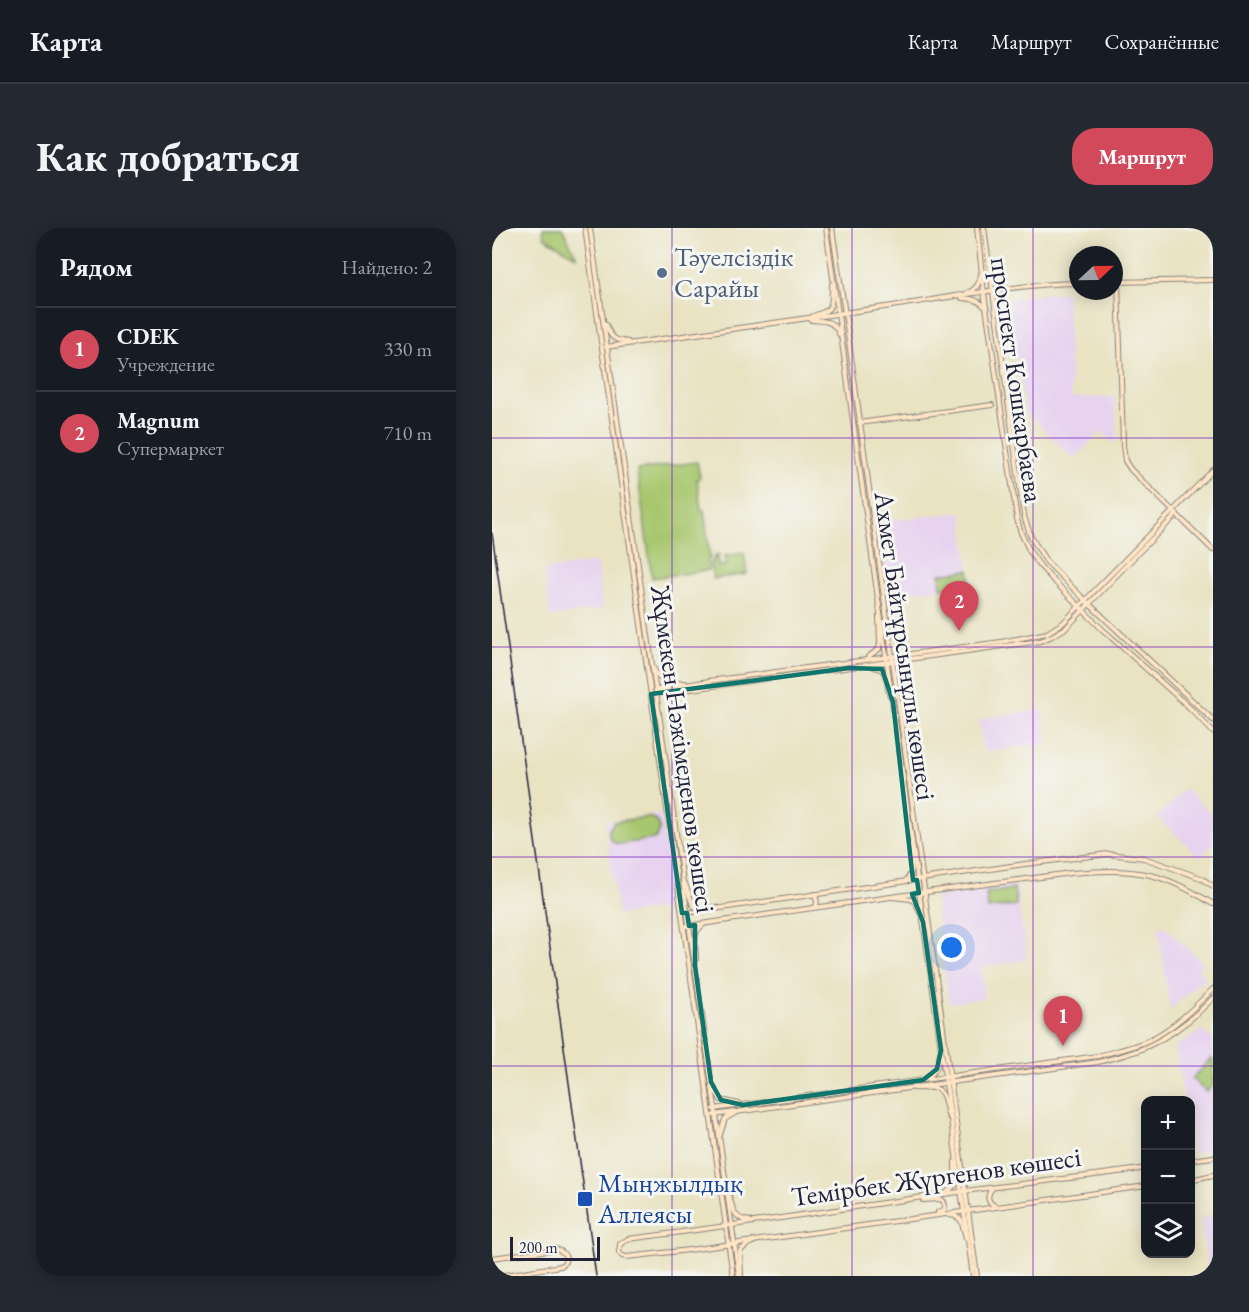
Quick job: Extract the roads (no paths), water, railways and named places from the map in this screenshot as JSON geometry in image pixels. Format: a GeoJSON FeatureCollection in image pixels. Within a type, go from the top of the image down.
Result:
{"type":"FeatureCollection","features":[{"type":"Feature","properties":{"kind":"street","name":"Жұмекен Нәжімеденов көшесі"},"geometry":{"type":"LineString","coordinates":[[585,228],[605,347],[649,648],[653,692],[682,877],[684,913]]}},
{"type":"Feature","properties":{"kind":"street","name":"Жұмекен Нәжімеденов көшесі"},"geometry":{"type":"LineString","coordinates":[[590,228],[729,1226],[733,1276]]}},
{"type":"Feature","properties":{"kind":"street","name":"Ахмет Байтұрсынұлы көшесі"},"geometry":{"type":"LineString","coordinates":[[826,228],[880,610],[890,659],[893,702],[912,841],[920,879]]}},
{"type":"Feature","properties":{"kind":"street","name":"Ахмет Байтұрсынұлы көшесі"},"geometry":{"type":"LineString","coordinates":[[831,228],[845,313],[946,1070]]}},
{"type":"Feature","properties":{"kind":"street","name":"проспект Кошкарбаева"},"geometry":{"type":"LineString","coordinates":[[976,228],[1017,519],[1026,544],[1040,566],[1081,608],[1213,732]]}},
{"type":"Feature","properties":{"kind":"street"},"geometry":{"type":"LineString","coordinates":[[984,228],[1027,527],[1046,561],[1213,720]]}},
{"type":"Feature","properties":{"kind":"street"},"geometry":{"type":"LineString","coordinates":[[953,297],[970,292],[978,285],[981,259]]}},
{"type":"Feature","properties":{"kind":"street"},"geometry":{"type":"LineString","coordinates":[[801,319],[830,308],[832,301],[831,268]]}},
{"type":"Feature","properties":{"kind":"street"},"geometry":{"type":"LineString","coordinates":[[1123,282],[1213,280]]}},
{"type":"Feature","properties":{"kind":"street"},"geometry":{"type":"LineString","coordinates":[[605,347],[1037,285],[1069,283]]}},
{"type":"Feature","properties":{"kind":"street"},"geometry":{"type":"LineString","coordinates":[[953,297],[975,299],[987,310]]}},
{"type":"Feature","properties":{"kind":"street"},"geometry":{"type":"LineString","coordinates":[[1117,300],[1125,461],[1131,470],[1213,550]]}},
{"type":"Feature","properties":{"kind":"street"},"geometry":{"type":"LineString","coordinates":[[603,314],[612,338],[618,341],[638,342]]}},
{"type":"Feature","properties":{"kind":"street"},"geometry":{"type":"LineString","coordinates":[[801,319],[826,321],[835,325],[844,357]]}},
{"type":"Feature","properties":{"kind":"street"},"geometry":{"type":"LineString","coordinates":[[854,424],[992,405]]}},
{"type":"Feature","properties":{"kind":"street"},"geometry":{"type":"LineString","coordinates":[[653,692],[701,682],[1050,637],[1066,628],[1081,608],[1213,470]]}},
{"type":"Feature","properties":{"kind":"street"},"geometry":{"type":"LineString","coordinates":[[857,661],[870,657],[879,649],[880,610]]}},
{"type":"Feature","properties":{"kind":"street"},"geometry":{"type":"LineString","coordinates":[[649,648],[657,676],[664,682],[701,682]]}},
{"type":"Feature","properties":{"kind":"street"},"geometry":{"type":"LineString","coordinates":[[653,692],[849,668],[890,659]]}},
{"type":"Feature","properties":{"kind":"street"},"geometry":{"type":"LineString","coordinates":[[849,668],[876,666],[882,669],[886,674],[888,691],[893,702]]}},
{"type":"Feature","properties":{"kind":"street"},"geometry":{"type":"LineString","coordinates":[[902,882],[909,878],[911,873],[912,841]]}},
{"type":"Feature","properties":{"kind":"street"},"geometry":{"type":"LineString","coordinates":[[684,913],[793,901],[814,894],[1068,858],[1108,855],[1144,858],[1201,878],[1213,886]]}},
{"type":"Feature","properties":{"kind":"street"},"geometry":{"type":"LineString","coordinates":[[686,926],[1071,873],[1120,872],[1150,875],[1193,892],[1213,904]]}},
{"type":"Feature","properties":{"kind":"street"},"geometry":{"type":"LineString","coordinates":[[682,877],[693,905],[723,907]]}},
{"type":"Feature","properties":{"kind":"street","name":"Ахмет Байтұрсынұлы көшесі"},"geometry":{"type":"LineString","coordinates":[[922,892],[923,922],[941,1050],[946,1070]]}},
{"type":"Feature","properties":{"kind":"street"},"geometry":{"type":"LineString","coordinates":[[814,894],[817,901],[816,908]]}},
{"type":"Feature","properties":{"kind":"street"},"geometry":{"type":"LineString","coordinates":[[889,897],[914,900],[923,922]]}},
{"type":"Feature","properties":{"kind":"street"},"geometry":{"type":"LineString","coordinates":[[793,901],[795,910]]}},
{"type":"Feature","properties":{"kind":"street"},"geometry":{"type":"LineString","coordinates":[[694,966],[695,934],[698,928],[707,923]]}},
{"type":"Feature","properties":{"kind":"street","name":"Жұмекен Нәжімеденов көшесі"},"geometry":{"type":"LineString","coordinates":[[686,926],[694,966],[711,1082],[713,1112],[726,1186],[729,1226]]}},
{"type":"Feature","properties":{"kind":"street"},"geometry":{"type":"LineString","coordinates":[[713,1112],[743,1105],[1098,1056],[1145,1042],[1175,1024],[1213,988]]}},
{"type":"Feature","properties":{"kind":"street"},"geometry":{"type":"LineString","coordinates":[[713,1112],[739,1111],[1098,1062],[1143,1049],[1172,1033],[1197,1015],[1213,998]]}},
{"type":"Feature","properties":{"kind":"street"},"geometry":{"type":"LineString","coordinates":[[923,1080],[937,1069],[941,1050]]}},
{"type":"Feature","properties":{"kind":"street"},"geometry":{"type":"LineString","coordinates":[[946,1070],[975,1276]]}},
{"type":"Feature","properties":{"kind":"street"},"geometry":{"type":"LineString","coordinates":[[711,1082],[721,1100],[743,1105]]}},
{"type":"Feature","properties":{"kind":"street"},"geometry":{"type":"LineString","coordinates":[[948,1082],[951,1122],[964,1191]]}},
{"type":"Feature","properties":{"kind":"street"},"geometry":{"type":"LineString","coordinates":[[910,1088],[932,1088],[940,1091],[943,1094],[951,1122]]}},
{"type":"Feature","properties":{"kind":"street"},"geometry":{"type":"LineString","coordinates":[[719,1138],[724,1119],[739,1111]]}},
{"type":"Feature","properties":{"kind":"street"},"geometry":{"type":"LineString","coordinates":[[944,1194],[954,1188],[956,1152]]}},
{"type":"Feature","properties":{"kind":"street"},"geometry":{"type":"LineString","coordinates":[[1195,1159],[1213,1157]]}},
{"type":"Feature","properties":{"kind":"street","name":"Темірбек Жүргенов көшесі"},"geometry":{"type":"LineString","coordinates":[[1141,1169],[964,1191],[628,1239],[620,1244],[619,1249],[622,1256],[627,1257],[1141,1187]]}},
{"type":"Feature","properties":{"kind":"street"},"geometry":{"type":"LineString","coordinates":[[1195,1179],[1213,1175]]}},
{"type":"Feature","properties":{"kind":"street"},"geometry":{"type":"LineString","coordinates":[[726,1186],[735,1215],[743,1220],[757,1222]]}},
{"type":"Feature","properties":{"kind":"street"},"geometry":{"type":"LineString","coordinates":[[992,1188],[988,1199],[996,1207]]}},
{"type":"Feature","properties":{"kind":"street"},"geometry":{"type":"LineString","coordinates":[[910,1199],[941,1199],[945,1207],[940,1212],[911,1218]]}},
{"type":"Feature","properties":{"kind":"street"},"geometry":{"type":"LineString","coordinates":[[967,1211],[970,1250]]}},
{"type":"Feature","properties":{"kind":"street"},"geometry":{"type":"LineString","coordinates":[[942,1214],[955,1216],[961,1220],[975,1276]]}},
{"type":"Feature","properties":{"kind":"street"},"geometry":{"type":"LineString","coordinates":[[740,1276],[740,1251],[748,1244],[762,1239]]}},
{"type":"Feature","properties":{"kind":"street","name":"Жұмекен Нәжімеденов көшесі"},"geometry":{"type":"LineString","coordinates":[[731,1244],[740,1276]]}},
{"type":"Feature","properties":{"kind":"street"},"geometry":{"type":"LineString","coordinates":[[492,1258],[556,1249],[566,1256],[566,1261],[561,1266],[516,1275],[498,1276]]}},
{"type":"Feature","properties":{"kind":"tram line"},"geometry":{"type":"LineString","coordinates":[[492,533],[596,1276]]}},
{"type":"Feature","properties":{"kind":"place","name":"Тәуелсіздік Сарайы"},"geometry":{"type":"Point","coordinates":[662,273]}},
{"type":"Feature","properties":{"kind":"place","name":"Magnum"},"geometry":{"type":"Point","coordinates":[959,631]}},
{"type":"Feature","properties":{"kind":"place","name":"CDEK"},"geometry":{"type":"Point","coordinates":[1063,1046]}},
{"type":"Feature","properties":{"kind":"place","name":"Мыңжылдық Аллеясы"},"geometry":{"type":"Point","coordinates":[585,1199]}}]}
